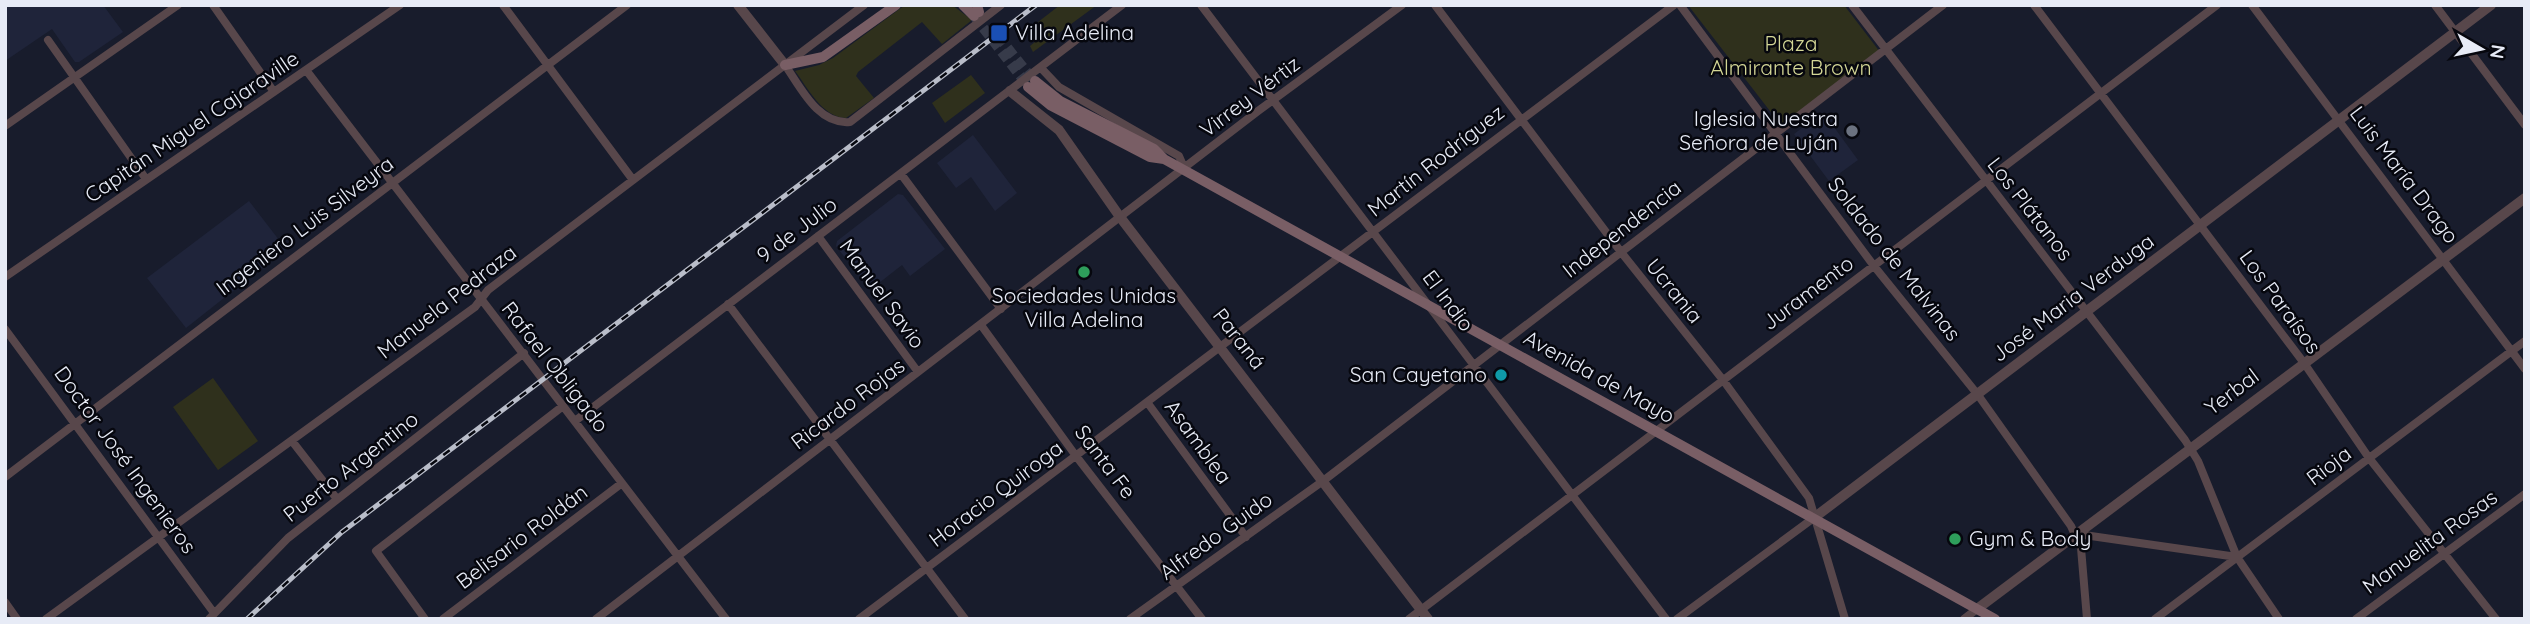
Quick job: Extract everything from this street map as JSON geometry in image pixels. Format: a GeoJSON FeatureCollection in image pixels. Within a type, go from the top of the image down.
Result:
{"type":"FeatureCollection","features":[{"type":"Feature","properties":{"kind":"main road"},"geometry":{"type":"LineString","coordinates":[[785,65],[823,57],[896,5]]}},
{"type":"Feature","properties":{"kind":"main road"},"geometry":{"type":"LineString","coordinates":[[963,5],[977,11]]}},
{"type":"Feature","properties":{"kind":"main road","name":"Avenida de Mayo"},"geometry":{"type":"LineString","coordinates":[[1032,84],[1154,149],[1164,159],[1437,313],[1815,517],[1995,619]]}},
{"type":"Feature","properties":{"kind":"street"},"geometry":{"type":"LineString","coordinates":[[5,127],[178,5]]}},
{"type":"Feature","properties":{"kind":"street","name":"Capitán Miguel Cajaraville"},"geometry":{"type":"LineString","coordinates":[[5,277],[400,5]]}},
{"type":"Feature","properties":{"kind":"street"},"geometry":{"type":"LineString","coordinates":[[503,5],[633,180]]}},
{"type":"Feature","properties":{"kind":"street","name":"Ingeniero Luis Silveyra"},"geometry":{"type":"LineString","coordinates":[[5,477],[627,5]]}},
{"type":"Feature","properties":{"kind":"street"},"geometry":{"type":"LineString","coordinates":[[738,5],[821,115],[830,120],[850,122],[1001,5]]}},
{"type":"Feature","properties":{"kind":"street","name":"Manuela Pedraza"},"geometry":{"type":"LineString","coordinates":[[46,619],[475,307],[488,290],[864,5]]}},
{"type":"Feature","properties":{"kind":"street","name":"9 de Julio"},"geometry":{"type":"LineString","coordinates":[[575,421],[1122,5]]}},
{"type":"Feature","properties":{"kind":"street","name":"El Indio"},"geometry":{"type":"LineString","coordinates":[[1201,5],[1372,233],[1437,313],[1666,619]]}},
{"type":"Feature","properties":{"kind":"street","name":"Virrey Vértiz"},"geometry":{"type":"LineString","coordinates":[[1120,217],[1402,5]]}},
{"type":"Feature","properties":{"kind":"street","name":"Ucrania"},"geometry":{"type":"LineString","coordinates":[[1436,5],[1621,252],[1723,380],[1809,498],[1845,619]]}},
{"type":"Feature","properties":{"kind":"street","name":"Martín Rodríguez"},"geometry":{"type":"LineString","coordinates":[[1221,347],[1520,118],[1674,5]]}},
{"type":"Feature","properties":{"kind":"street","name":"Soldado de Malvinas"},"geometry":{"type":"LineString","coordinates":[[1680,5],[1874,266],[1978,395],[2076,534],[2083,564],[2087,619]]}},
{"type":"Feature","properties":{"kind":"street","name":"Los Plátanos"},"geometry":{"type":"LineString","coordinates":[[1852,5],[2190,448],[2236,557],[2279,619]]}},
{"type":"Feature","properties":{"kind":"street","name":"Independencia"},"geometry":{"type":"LineString","coordinates":[[1323,481],[1943,5]]}},
{"type":"Feature","properties":{"kind":"street","name":"Los Paraísos"},"geometry":{"type":"LineString","coordinates":[[2034,5],[2304,363],[2368,458],[2496,619]]}},
{"type":"Feature","properties":{"kind":"street","name":"Juramento"},"geometry":{"type":"LineString","coordinates":[[1409,619],[2217,5]]}},
{"type":"Feature","properties":{"kind":"street","name":"Luis María Drago"},"geometry":{"type":"LineString","coordinates":[[2252,5],[2445,258],[2525,369]]}},
{"type":"Feature","properties":{"kind":"street"},"geometry":{"type":"LineString","coordinates":[[2435,5],[2525,125]]}},
{"type":"Feature","properties":{"kind":"street","name":"José Maria Verduga"},"geometry":{"type":"LineString","coordinates":[[1677,619],[1978,395],[2491,5]]}},
{"type":"Feature","properties":{"kind":"street"},"geometry":{"type":"LineString","coordinates":[[214,6],[274,92]]}},
{"type":"Feature","properties":{"kind":"street"},"geometry":{"type":"LineString","coordinates":[[48,40],[146,179]]}},
{"type":"Feature","properties":{"kind":"street","name":"Avenida de Mayo"},"geometry":{"type":"LineString","coordinates":[[1041,68],[1059,87],[1179,156],[1185,170]]}},
{"type":"Feature","properties":{"kind":"street","name":"Rafael Obligado"},"geometry":{"type":"LineString","coordinates":[[306,71],[726,619]]}},
{"type":"Feature","properties":{"kind":"street","name":"Paraná"},"geometry":{"type":"LineString","coordinates":[[1010,91],[1059,130],[1120,217],[1428,619]]}},
{"type":"Feature","properties":{"kind":"street"},"geometry":{"type":"LineString","coordinates":[[901,174],[1001,309]]}},
{"type":"Feature","properties":{"kind":"street","name":"Yerbal"},"geometry":{"type":"LineString","coordinates":[[1964,619],[2525,198]]}},
{"type":"Feature","properties":{"kind":"street","name":"Ricardo Rojas"},"geometry":{"type":"LineString","coordinates":[[596,619],[1120,217]]}},
{"type":"Feature","properties":{"kind":"street","name":"Manuel Savio"},"geometry":{"type":"LineString","coordinates":[[818,236],[918,372]]}},
{"type":"Feature","properties":{"kind":"street"},"geometry":{"type":"LineString","coordinates":[[728,304],[965,619]]}},
{"type":"Feature","properties":{"kind":"street","name":"Santa Fe"},"geometry":{"type":"LineString","coordinates":[[981,326],[1076,456],[1202,619]]}},
{"type":"Feature","properties":{"kind":"street","name":"Doctor José Ingenieros"},"geometry":{"type":"LineString","coordinates":[[5,329],[159,535],[212,616]]}},
{"type":"Feature","properties":{"kind":"street","name":"Rioja"},"geometry":{"type":"LineString","coordinates":[[2155,619],[2525,341]]}},
{"type":"Feature","properties":{"kind":"street","name":"Horacio Quiroga"},"geometry":{"type":"LineString","coordinates":[[859,619],[1221,347]]}},
{"type":"Feature","properties":{"kind":"street","name":"Puerto Argentino"},"geometry":{"type":"LineString","coordinates":[[212,616],[288,538],[524,353]]}},
{"type":"Feature","properties":{"kind":"street","name":"Asamblea"},"geometry":{"type":"LineString","coordinates":[[1147,402],[1246,537]]}},
{"type":"Feature","properties":{"kind":"street"},"geometry":{"type":"LineString","coordinates":[[425,619],[376,551],[563,406]]}},
{"type":"Feature","properties":{"kind":"street"},"geometry":{"type":"LineString","coordinates":[[292,441],[337,499]]}},
{"type":"Feature","properties":{"kind":"street","name":"Alfredo Guido"},"geometry":{"type":"LineString","coordinates":[[1130,619],[1323,481]]}},
{"type":"Feature","properties":{"kind":"street","name":"Belisario Roldán"},"geometry":{"type":"LineString","coordinates":[[443,619],[622,483]]}},
{"type":"Feature","properties":{"kind":"street","name":"Manuelita Rosas"},"geometry":{"type":"LineString","coordinates":[[2356,619],[2525,494]]}},
{"type":"Feature","properties":{"kind":"street"},"geometry":{"type":"LineString","coordinates":[[2076,534],[2236,557]]}},
{"type":"Feature","properties":{"kind":"street"},"geometry":{"type":"LineString","coordinates":[[5,602],[17,619]]}},
{"type":"Feature","properties":{"kind":"shaded area"},"geometry":{"type":"Polygon","coordinates":[[[5,5],[103,5],[123,32],[79,62],[75,62],[52,29],[5,61],[5,5]]]}},
{"type":"Feature","properties":{"kind":"shaded area"},"geometry":{"type":"Polygon","coordinates":[[[1823,112],[1858,160],[1829,181],[1794,134],[1823,112]]]}},
{"type":"Feature","properties":{"kind":"shaded area"},"geometry":{"type":"Polygon","coordinates":[[[973,135],[1017,193],[995,211],[971,177],[956,188],[937,163],[973,135]]]}},
{"type":"Feature","properties":{"kind":"shaded area"},"geometry":{"type":"Polygon","coordinates":[[[898,194],[903,195],[945,249],[910,276],[902,265],[870,290],[836,246],[837,241],[898,194]]]}},
{"type":"Feature","properties":{"kind":"shaded area"},"geometry":{"type":"Polygon","coordinates":[[[249,201],[286,249],[186,328],[147,278],[249,201]]]}},
{"type":"Feature","properties":{"kind":"green space"},"geometry":{"type":"Polygon","coordinates":[[[905,5],[952,5],[972,20],[942,44],[922,22],[858,72],[856,76],[874,98],[846,118],[830,113],[816,100],[795,71],[833,58],[905,5]]]}},
{"type":"Feature","properties":{"kind":"green space"},"geometry":{"type":"Polygon","coordinates":[[[1060,5],[1097,5],[1033,52],[1030,46],[1036,41],[1029,29],[1060,5]]]}},
{"type":"Feature","properties":{"kind":"green space","name":"Plaza Almirante Brown"},"geometry":{"type":"Polygon","coordinates":[[[1688,5],[1844,5],[1880,52],[1783,128],[1688,5]]]}},
{"type":"Feature","properties":{"kind":"green space"},"geometry":{"type":"Polygon","coordinates":[[[971,75],[985,93],[945,123],[932,103],[971,75]]]}},
{"type":"Feature","properties":{"kind":"green space"},"geometry":{"type":"Polygon","coordinates":[[[213,378],[258,441],[218,470],[173,407],[213,378]]]}},
{"type":"Feature","properties":{"kind":"tunnel"},"geometry":{"type":"LineString","coordinates":[[974,16],[1028,86]]}},
{"type":"Feature","properties":{"kind":"tunnel"},"geometry":{"type":"LineString","coordinates":[[998,36],[1034,81]]}},
{"type":"Feature","properties":{"kind":"railway"},"geometry":{"type":"LineString","coordinates":[[247,619],[342,532],[1036,5]]}},
{"type":"Feature","properties":{"kind":"place","name":"Villa Adelina"},"geometry":{"type":"Point","coordinates":[999,33]}},
{"type":"Feature","properties":{"kind":"place","name":"Iglesia Nuestra Señora de Luján"},"geometry":{"type":"Point","coordinates":[1852,131]}},
{"type":"Feature","properties":{"kind":"place","name":"Sociedades Unidas Villa Adelina"},"geometry":{"type":"Point","coordinates":[1084,272]}},
{"type":"Feature","properties":{"kind":"place","name":"San Cayetano"},"geometry":{"type":"Point","coordinates":[1501,375]}},
{"type":"Feature","properties":{"kind":"place","name":"Gym & Body"},"geometry":{"type":"Point","coordinates":[1955,539]}}]}
